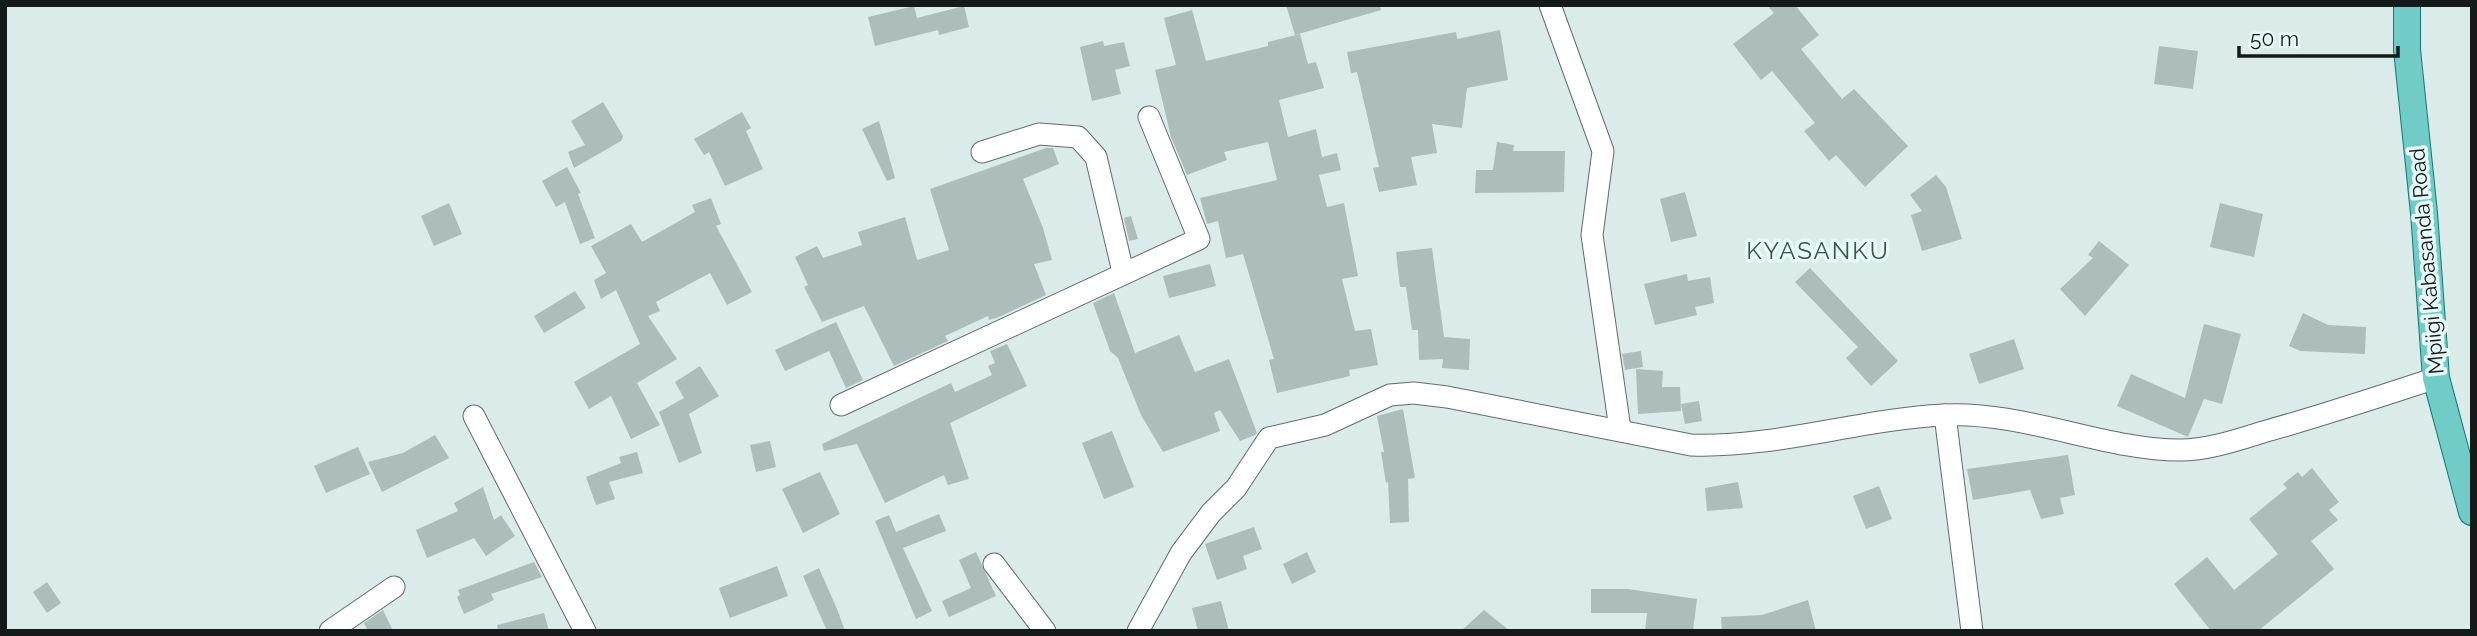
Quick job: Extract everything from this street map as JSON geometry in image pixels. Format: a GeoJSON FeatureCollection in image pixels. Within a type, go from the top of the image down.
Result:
{"type":"FeatureCollection","features":[{"type":"Feature","properties":{"kind":"main road","name":"Mpiigi Kabasanda Road"},"geometry":{"type":"LineString","coordinates":[[2407,5],[2407,50],[2424,213],[2436,377],[2472,512]]}},
{"type":"Feature","properties":{"kind":"street"},"geometry":{"type":"LineString","coordinates":[[1550,5],[1604,151],[1592,235],[1620,429]]}},
{"type":"Feature","properties":{"kind":"street"},"geometry":{"type":"LineString","coordinates":[[841,405],[1199,239],[1149,117]]}},
{"type":"Feature","properties":{"kind":"street"},"geometry":{"type":"LineString","coordinates":[[982,152],[1039,134],[1078,138],[1096,157],[1124,272]]}},
{"type":"Feature","properties":{"kind":"street"},"geometry":{"type":"LineString","coordinates":[[1138,631],[1181,553],[1211,513],[1236,488],[1269,438],[1325,425],[1390,395],[1414,393],[1691,444],[1717,446],[1945,415],[2000,418],[2181,450],[2218,445],[2314,418],[2436,377]]}},
{"type":"Feature","properties":{"kind":"street"},"geometry":{"type":"LineString","coordinates":[[1945,415],[1972,631]]}},
{"type":"Feature","properties":{"kind":"street"},"geometry":{"type":"LineString","coordinates":[[474,416],[585,631]]}},
{"type":"Feature","properties":{"kind":"street"},"geometry":{"type":"LineString","coordinates":[[994,564],[1045,631]]}},
{"type":"Feature","properties":{"kind":"street"},"geometry":{"type":"LineString","coordinates":[[330,631],[394,587]]}},
{"type":"Feature","properties":{"kind":"building"},"geometry":{"type":"Polygon","coordinates":[[[1286,5],[1380,5],[1381,10],[1295,35],[1286,5]]]}},
{"type":"Feature","properties":{"kind":"building"},"geometry":{"type":"Polygon","coordinates":[[[1767,5],[1795,5],[1819,35],[1801,49],[1842,99],[1854,89],[1908,146],[1865,187],[1836,155],[1829,161],[1804,131],[1815,123],[1772,71],[1761,80],[1733,44],[1774,13],[1767,5]]]}},
{"type":"Feature","properties":{"kind":"building"},"geometry":{"type":"Polygon","coordinates":[[[914,6],[917,18],[964,6],[969,27],[939,35],[938,30],[875,46],[868,17],[914,6]]]}},
{"type":"Feature","properties":{"kind":"building"},"geometry":{"type":"Polygon","coordinates":[[[1192,10],[1206,61],[1268,46],[1268,42],[1300,34],[1308,64],[1316,62],[1324,88],[1279,100],[1288,137],[1316,129],[1322,157],[1337,153],[1341,170],[1319,175],[1327,207],[1344,203],[1358,276],[1342,279],[1355,331],[1371,329],[1378,365],[1349,370],[1350,376],[1277,393],[1269,360],[1274,359],[1243,254],[1226,258],[1218,221],[1207,224],[1200,198],[1277,180],[1268,142],[1224,152],[1227,160],[1187,175],[1171,137],[1155,70],[1176,65],[1164,18],[1192,10]]]}},
{"type":"Feature","properties":{"kind":"building"},"geometry":{"type":"Polygon","coordinates":[[[1500,30],[1508,80],[1467,88],[1462,128],[1432,124],[1437,153],[1411,157],[1417,185],[1379,192],[1373,168],[1379,167],[1357,72],[1351,73],[1347,52],[1456,32],[1457,39],[1500,30]]]}},
{"type":"Feature","properties":{"kind":"building"},"geometry":{"type":"Polygon","coordinates":[[[1103,41],[1104,46],[1124,42],[1130,66],[1115,70],[1121,94],[1092,101],[1080,47],[1103,41]]]}},
{"type":"Feature","properties":{"kind":"building"},"geometry":{"type":"Polygon","coordinates":[[[2159,46],[2198,51],[2193,89],[2154,84],[2159,46]]]}},
{"type":"Feature","properties":{"kind":"building"},"geometry":{"type":"Polygon","coordinates":[[[603,102],[623,136],[621,141],[574,168],[568,152],[585,145],[571,121],[603,102]]]}},
{"type":"Feature","properties":{"kind":"building"},"geometry":{"type":"Polygon","coordinates":[[[742,112],[751,128],[746,131],[763,169],[725,186],[709,152],[704,155],[694,139],[742,112]]]}},
{"type":"Feature","properties":{"kind":"building"},"geometry":{"type":"Polygon","coordinates":[[[879,121],[895,178],[887,181],[862,129],[879,121]]]}},
{"type":"Feature","properties":{"kind":"building"},"geometry":{"type":"Polygon","coordinates":[[[1497,142],[1514,145],[1513,151],[1565,151],[1564,192],[1475,193],[1476,170],[1493,170],[1497,142]]]}},
{"type":"Feature","properties":{"kind":"building"},"geometry":{"type":"Polygon","coordinates":[[[1046,148],[1053,148],[1059,164],[1023,179],[1043,228],[1052,260],[1034,264],[1046,295],[999,317],[989,320],[988,316],[945,336],[948,341],[894,366],[864,306],[822,322],[804,287],[808,285],[795,257],[817,246],[823,258],[862,245],[858,232],[905,217],[917,260],[949,250],[930,189],[1046,148]]]}},
{"type":"Feature","properties":{"kind":"building"},"geometry":{"type":"Polygon","coordinates":[[[567,167],[581,193],[578,194],[595,238],[580,244],[565,202],[556,207],[542,181],[567,167]]]}},
{"type":"Feature","properties":{"kind":"building"},"geometry":{"type":"Polygon","coordinates":[[[1936,175],[1946,187],[1962,239],[1922,251],[1911,215],[1922,211],[1910,195],[1936,175]]]}},
{"type":"Feature","properties":{"kind":"building"},"geometry":{"type":"Polygon","coordinates":[[[1685,192],[1697,236],[1671,242],[1660,199],[1685,192]]]}},
{"type":"Feature","properties":{"kind":"building"},"geometry":{"type":"Polygon","coordinates":[[[711,198],[721,224],[716,226],[752,292],[727,305],[710,273],[656,302],[660,311],[648,316],[677,359],[637,383],[660,425],[631,439],[611,396],[589,409],[574,382],[640,344],[616,290],[601,299],[594,280],[606,273],[591,246],[631,224],[642,242],[695,212],[692,205],[711,198]]]}},
{"type":"Feature","properties":{"kind":"building"},"geometry":{"type":"Polygon","coordinates":[[[449,203],[462,234],[434,246],[421,216],[449,203]]]}},
{"type":"Feature","properties":{"kind":"building"},"geometry":{"type":"Polygon","coordinates":[[[2220,203],[2263,214],[2254,257],[2210,247],[2220,203]]]}},
{"type":"Feature","properties":{"kind":"building"},"geometry":{"type":"Polygon","coordinates":[[[1131,216],[1138,239],[1129,241],[1124,218],[1131,216]]]}},
{"type":"Feature","properties":{"kind":"building"},"geometry":{"type":"Polygon","coordinates":[[[2099,241],[2129,265],[2085,316],[2060,289],[2093,258],[2088,255],[2099,241]]]}},
{"type":"Feature","properties":{"kind":"building"},"geometry":{"type":"Polygon","coordinates":[[[1432,248],[1444,337],[1470,339],[1469,370],[1442,368],[1443,359],[1419,360],[1418,330],[1412,330],[1406,287],[1400,287],[1396,252],[1432,248]]]}},
{"type":"Feature","properties":{"kind":"building"},"geometry":{"type":"Polygon","coordinates":[[[1210,264],[1216,286],[1169,298],[1163,276],[1210,264]]]}},
{"type":"Feature","properties":{"kind":"building"},"geometry":{"type":"Polygon","coordinates":[[[1810,268],[1898,361],[1871,386],[1846,358],[1858,347],[1795,282],[1810,268]]]}},
{"type":"Feature","properties":{"kind":"building"},"geometry":{"type":"Polygon","coordinates":[[[1687,274],[1688,281],[1710,277],[1714,303],[1695,307],[1697,315],[1655,325],[1644,284],[1687,274]]]}},
{"type":"Feature","properties":{"kind":"building"},"geometry":{"type":"Polygon","coordinates":[[[575,291],[586,308],[544,333],[534,316],[575,291]]]}},
{"type":"Feature","properties":{"kind":"building"},"geometry":{"type":"Polygon","coordinates":[[[1114,293],[1135,353],[1179,335],[1195,372],[1229,359],[1257,433],[1240,441],[1220,410],[1214,413],[1220,431],[1163,452],[1141,415],[1118,358],[1110,351],[1093,303],[1114,293]]]}},
{"type":"Feature","properties":{"kind":"building"},"geometry":{"type":"Polygon","coordinates":[[[2303,313],[2328,325],[2366,327],[2365,354],[2300,351],[2289,346],[2303,313]]]}},
{"type":"Feature","properties":{"kind":"building"},"geometry":{"type":"Polygon","coordinates":[[[836,322],[863,380],[846,388],[829,351],[785,371],[775,350],[836,322]]]}},
{"type":"Feature","properties":{"kind":"building"},"geometry":{"type":"Polygon","coordinates":[[[2204,324],[2241,334],[2222,404],[2204,399],[2188,437],[2117,406],[2131,374],[2185,398],[2204,324]]]}},
{"type":"Feature","properties":{"kind":"building"},"geometry":{"type":"Polygon","coordinates":[[[2014,339],[2024,369],[1979,384],[1969,354],[2014,339]]]}},
{"type":"Feature","properties":{"kind":"building"},"geometry":{"type":"Polygon","coordinates":[[[1007,344],[1027,386],[950,423],[969,479],[948,485],[944,475],[885,503],[857,444],[824,451],[822,444],[951,383],[955,392],[992,375],[988,366],[995,363],[990,351],[1007,344]]]}},
{"type":"Feature","properties":{"kind":"building"},"geometry":{"type":"Polygon","coordinates":[[[1641,351],[1643,367],[1625,370],[1622,354],[1641,351]]]}},
{"type":"Feature","properties":{"kind":"building"},"geometry":{"type":"Polygon","coordinates":[[[700,366],[719,396],[689,414],[702,453],[679,463],[659,412],[684,398],[675,382],[700,366]]]}},
{"type":"Feature","properties":{"kind":"building"},"geometry":{"type":"Polygon","coordinates":[[[1636,369],[1663,371],[1662,387],[1680,387],[1681,411],[1638,414],[1636,369]]]}},
{"type":"Feature","properties":{"kind":"building"},"geometry":{"type":"Polygon","coordinates":[[[1699,401],[1702,421],[1685,424],[1681,404],[1699,401]]]}},
{"type":"Feature","properties":{"kind":"building"},"geometry":{"type":"Polygon","coordinates":[[[1403,409],[1415,478],[1408,479],[1409,522],[1390,523],[1388,482],[1386,483],[1381,452],[1384,452],[1377,416],[1403,409]]]}},
{"type":"Feature","properties":{"kind":"building"},"geometry":{"type":"Polygon","coordinates":[[[1112,431],[1134,487],[1104,499],[1082,443],[1112,431]]]}},
{"type":"Feature","properties":{"kind":"building"},"geometry":{"type":"Polygon","coordinates":[[[435,435],[449,458],[382,492],[368,462],[403,453],[435,435]]]}},
{"type":"Feature","properties":{"kind":"building"},"geometry":{"type":"Polygon","coordinates":[[[770,441],[776,467],[756,472],[750,445],[770,441]]]}},
{"type":"Feature","properties":{"kind":"building"},"geometry":{"type":"Polygon","coordinates":[[[358,447],[370,474],[326,493],[314,466],[358,447]]]}},
{"type":"Feature","properties":{"kind":"building"},"geometry":{"type":"Polygon","coordinates":[[[637,452],[643,473],[609,482],[615,499],[596,505],[586,477],[621,463],[619,457],[637,452]]]}},
{"type":"Feature","properties":{"kind":"building"},"geometry":{"type":"Polygon","coordinates":[[[2068,455],[2075,495],[2060,498],[2064,514],[2041,519],[2030,490],[1973,500],[1967,469],[2068,455]]]}},
{"type":"Feature","properties":{"kind":"building"},"geometry":{"type":"Polygon","coordinates":[[[2312,468],[2339,502],[2329,510],[2338,520],[2311,541],[2334,569],[2258,631],[2211,631],[2174,584],[2207,557],[2234,590],[2278,554],[2249,519],[2287,488],[2283,484],[2298,472],[2302,477],[2312,468]]]}},
{"type":"Feature","properties":{"kind":"building"},"geometry":{"type":"Polygon","coordinates":[[[820,472],[840,514],[803,533],[782,489],[820,472]]]}},
{"type":"Feature","properties":{"kind":"building"},"geometry":{"type":"Polygon","coordinates":[[[1738,482],[1743,508],[1707,511],[1705,488],[1738,482]]]}},
{"type":"Feature","properties":{"kind":"building"},"geometry":{"type":"Polygon","coordinates":[[[1879,486],[1892,519],[1866,529],[1853,496],[1879,486]]]}},
{"type":"Feature","properties":{"kind":"building"},"geometry":{"type":"Polygon","coordinates":[[[483,487],[494,520],[501,515],[515,536],[486,556],[474,538],[427,558],[416,530],[458,511],[454,503],[483,487]]]}},
{"type":"Feature","properties":{"kind":"building"},"geometry":{"type":"Polygon","coordinates":[[[939,514],[946,531],[903,548],[932,611],[916,619],[875,521],[889,515],[896,532],[939,514]]]}},
{"type":"Feature","properties":{"kind":"building"},"geometry":{"type":"Polygon","coordinates":[[[1254,527],[1262,549],[1243,556],[1247,569],[1217,580],[1205,544],[1254,527]]]}},
{"type":"Feature","properties":{"kind":"building"},"geometry":{"type":"Polygon","coordinates":[[[976,552],[996,596],[949,617],[942,601],[971,588],[959,560],[976,552]]]}},
{"type":"Feature","properties":{"kind":"building"},"geometry":{"type":"Polygon","coordinates":[[[1307,552],[1316,572],[1292,584],[1283,564],[1307,552]]]}},
{"type":"Feature","properties":{"kind":"building"},"geometry":{"type":"Polygon","coordinates":[[[534,562],[542,577],[491,594],[494,600],[464,614],[457,597],[460,595],[458,590],[534,562]]]}},
{"type":"Feature","properties":{"kind":"building"},"geometry":{"type":"Polygon","coordinates":[[[777,566],[788,596],[730,618],[719,588],[777,566]]]}},
{"type":"Feature","properties":{"kind":"building"},"geometry":{"type":"Polygon","coordinates":[[[819,568],[845,631],[827,631],[803,576],[819,568]]]}},
{"type":"Feature","properties":{"kind":"building"},"geometry":{"type":"Polygon","coordinates":[[[47,582],[61,603],[47,613],[33,592],[47,582]]]}},
{"type":"Feature","properties":{"kind":"building"},"geometry":{"type":"Polygon","coordinates":[[[1591,589],[1628,589],[1697,599],[1693,631],[1645,631],[1647,613],[1591,613],[1591,589]]]}},
{"type":"Feature","properties":{"kind":"building"},"geometry":{"type":"Polygon","coordinates":[[[1808,600],[1816,631],[1722,631],[1721,617],[1762,615],[1808,600]]]}},
{"type":"Feature","properties":{"kind":"building"},"geometry":{"type":"Polygon","coordinates":[[[1221,601],[1229,631],[1198,631],[1192,608],[1221,601]]]}},
{"type":"Feature","properties":{"kind":"building"},"geometry":{"type":"Polygon","coordinates":[[[383,610],[393,631],[368,631],[364,623],[383,610]]]}},
{"type":"Feature","properties":{"kind":"building"},"geometry":{"type":"Polygon","coordinates":[[[1484,610],[1510,631],[1461,631],[1484,610]]]}},
{"type":"Feature","properties":{"kind":"building"},"geometry":{"type":"Polygon","coordinates":[[[544,613],[549,631],[498,631],[497,625],[544,613]]]}},
{"type":"Feature","properties":{"kind":"district","name":"KYASANKU"},"geometry":{"type":"Point","coordinates":[1818,251]}}]}
